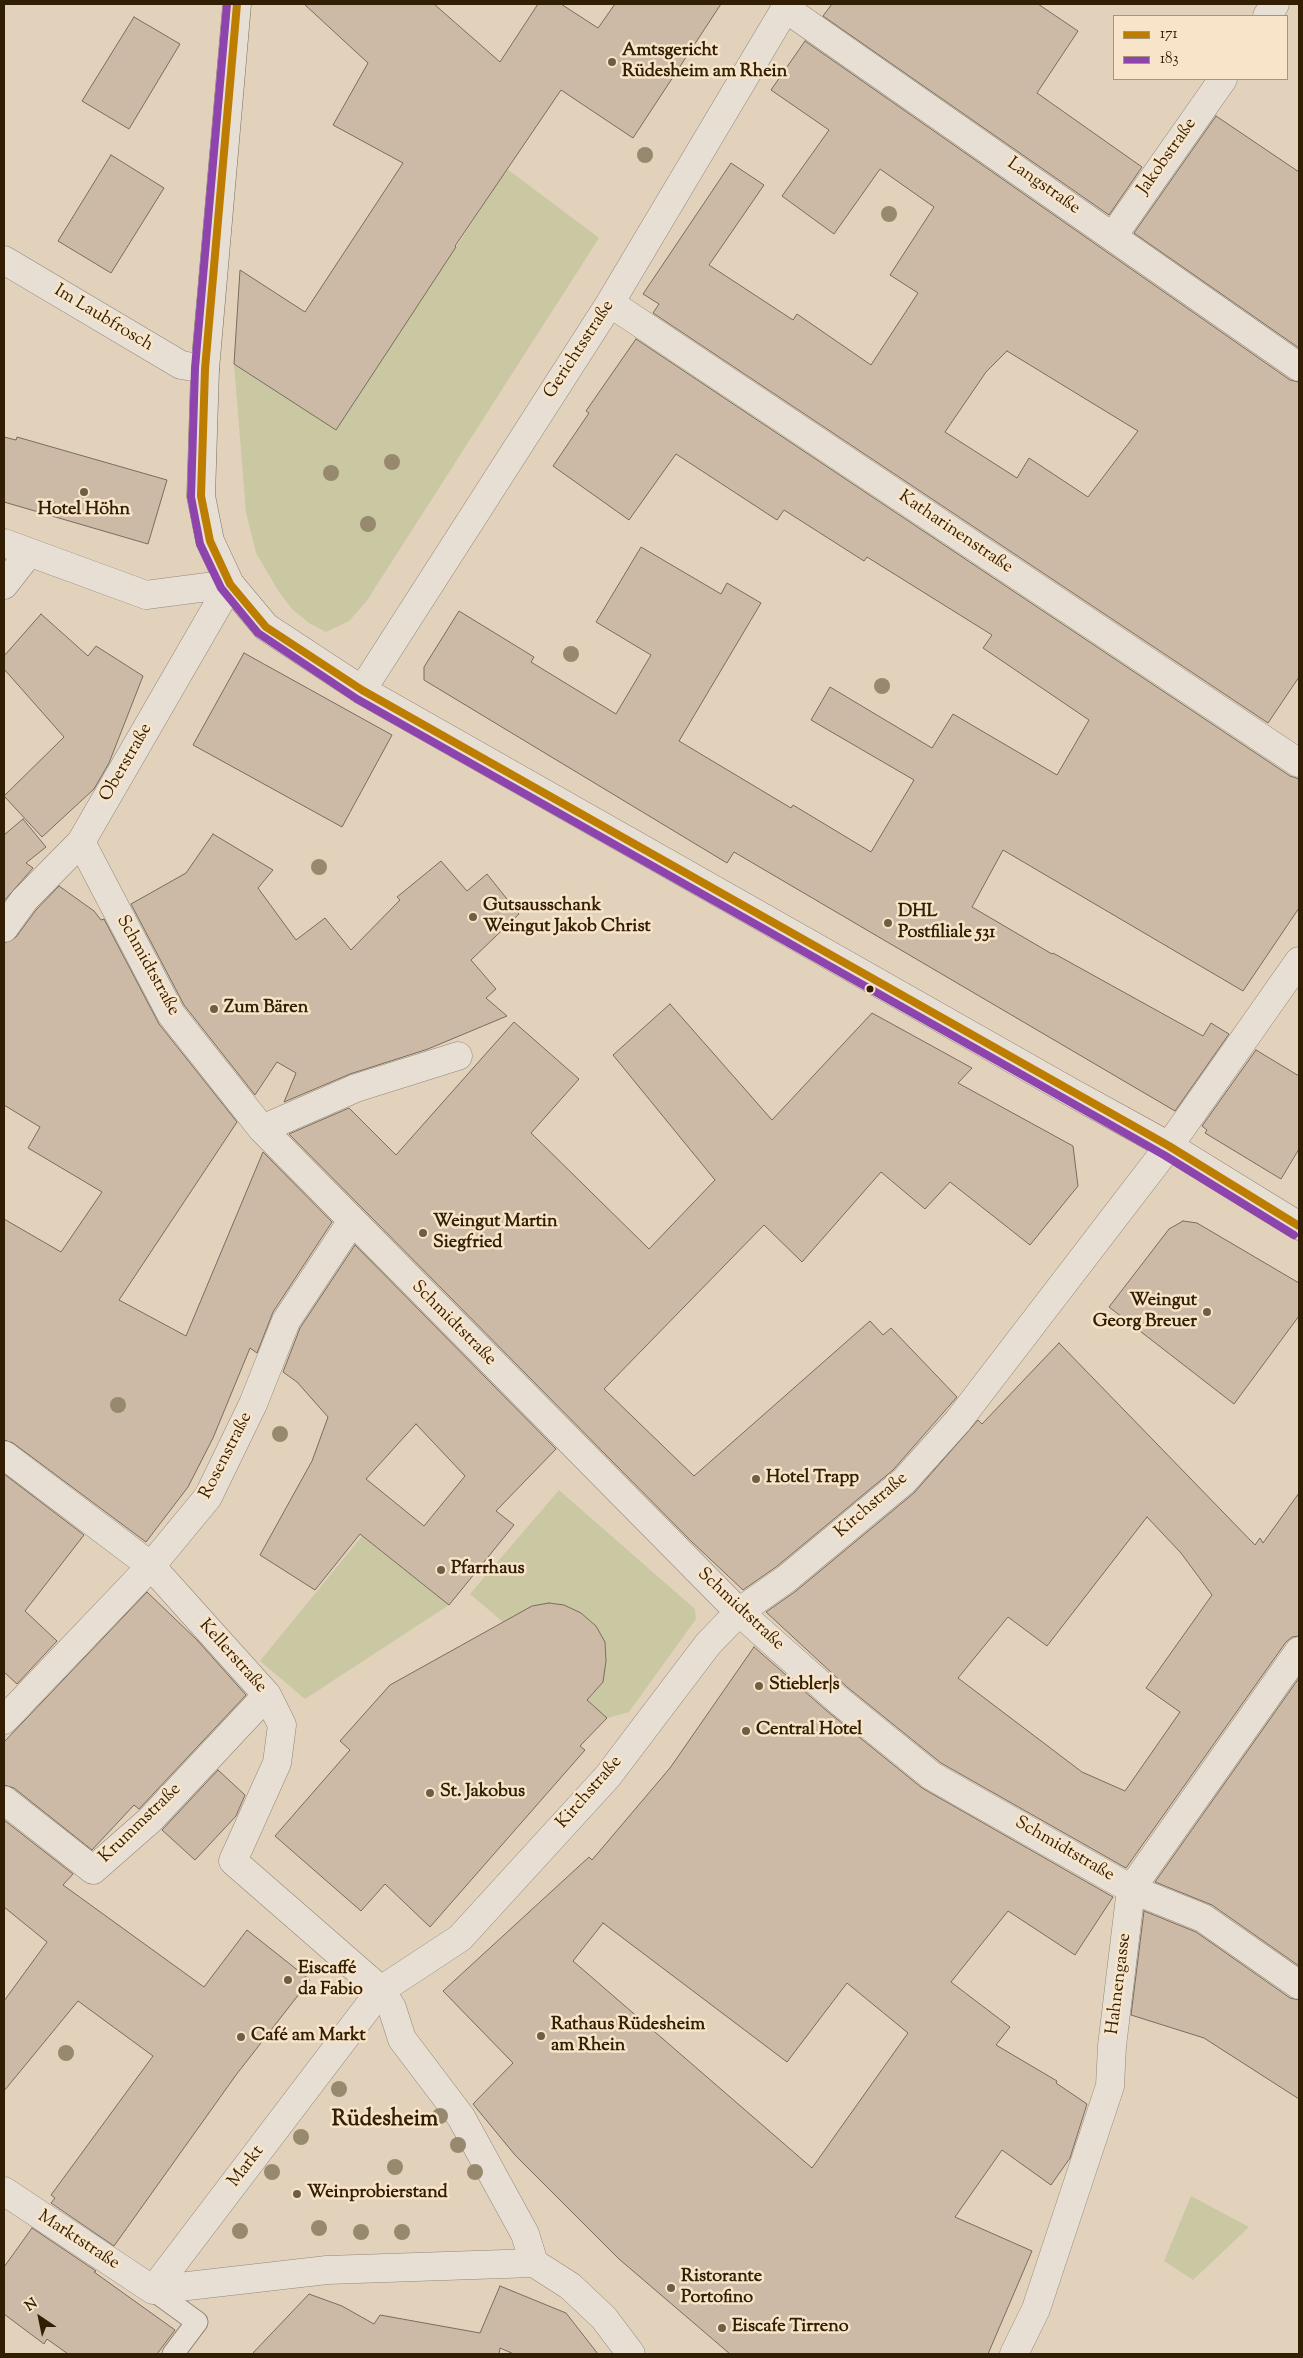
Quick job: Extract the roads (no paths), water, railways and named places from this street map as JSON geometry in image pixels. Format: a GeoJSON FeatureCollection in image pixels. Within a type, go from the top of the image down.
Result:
{"type":"FeatureCollection","features":[{"type":"Feature","properties":{"kind":"street"},"geometry":{"type":"LineString","coordinates":[[238,4],[204,369],[200,496],[210,542],[230,584],[266,627],[362,690],[1169,1146],[1299,1226]]}},
{"type":"Feature","properties":{"kind":"street"},"geometry":{"type":"LineString","coordinates":[[1268,15],[1276,4]]}},
{"type":"Feature","properties":{"kind":"street","name":"Langstraße"},"geometry":{"type":"LineString","coordinates":[[786,6],[1299,367]]}},
{"type":"Feature","properties":{"kind":"street","name":"Gerichtsstraße"},"geometry":{"type":"LineString","coordinates":[[362,690],[610,303],[786,6]]}},
{"type":"Feature","properties":{"kind":"street","name":"Jakobstraße"},"geometry":{"type":"LineString","coordinates":[[1113,236],[1222,80]]}},
{"type":"Feature","properties":{"kind":"street","name":"Im Laubfrosch"},"geometry":{"type":"LineString","coordinates":[[4,260],[181,365],[204,369]]}},
{"type":"Feature","properties":{"kind":"street","name":"Katharinenstraße"},"geometry":{"type":"LineString","coordinates":[[610,303],[1299,762]]}},
{"type":"Feature","properties":{"kind":"street"},"geometry":{"type":"LineString","coordinates":[[4,542],[29,553],[146,595],[230,584]]}},
{"type":"Feature","properties":{"kind":"street"},"geometry":{"type":"LineString","coordinates":[[4,585],[29,553]]}},
{"type":"Feature","properties":{"kind":"street","name":"Oberstraße"},"geometry":{"type":"LineString","coordinates":[[4,928],[24,900],[81,842],[230,584]]}},
{"type":"Feature","properties":{"kind":"street","name":"Schmidtstraße"},"geometry":{"type":"LineString","coordinates":[[81,842],[171,1014],[262,1129],[739,1612],[837,1699],[932,1776],[1131,1889],[1203,1918],[1299,1985]]}},
{"type":"Feature","properties":{"kind":"street","name":"Kirchstraße"},"geometry":{"type":"LineString","coordinates":[[381,1990],[460,1938],[608,1776],[708,1644],[739,1612],[786,1579],[904,1481],[963,1414],[1169,1146],[1299,961]]}},
{"type":"Feature","properties":{"kind":"street"},"geometry":{"type":"LineString","coordinates":[[262,1129],[356,1088],[458,1056]]}},
{"type":"Feature","properties":{"kind":"street","name":"Rosenstraße"},"geometry":{"type":"LineString","coordinates":[[8,1705],[150,1566],[208,1497],[253,1404],[286,1321],[352,1221]]}},
{"type":"Feature","properties":{"kind":"street","name":"Kellerstraße"},"geometry":{"type":"LineString","coordinates":[[4,1455],[150,1566],[267,1695],[282,1725],[277,1763],[233,1861],[381,1990]]}},
{"type":"Feature","properties":{"kind":"street","name":"Hahnengasse"},"geometry":{"type":"LineString","coordinates":[[1014,2354],[1036,2309],[1110,2086],[1112,2046],[1131,1889],[1299,1651]]}},
{"type":"Feature","properties":{"kind":"street","name":"Krummstraße"},"geometry":{"type":"LineString","coordinates":[[4,1800],[92,1870],[150,1820],[267,1695]]}},
{"type":"Feature","properties":{"kind":"street"},"geometry":{"type":"LineString","coordinates":[[381,1990],[392,2008],[402,2039],[461,2117],[525,2234],[534,2263]]}},
{"type":"Feature","properties":{"kind":"street","name":"Markt"},"geometry":{"type":"LineString","coordinates":[[153,2290],[381,1990]]}},
{"type":"Feature","properties":{"kind":"street","name":"Marktstraße"},"geometry":{"type":"LineString","coordinates":[[4,2191],[153,2290]]}},
{"type":"Feature","properties":{"kind":"street"},"geometry":{"type":"LineString","coordinates":[[153,2290],[327,2270],[534,2263],[576,2292],[604,2318],[631,2354]]}},
{"type":"Feature","properties":{"kind":"lane"},"geometry":{"type":"LineString","coordinates":[[153,2290],[197,2322],[173,2354]]}},
{"type":"Feature","properties":{"kind":"place","name":"Amtsgericht Rüdesheim am Rhein"},"geometry":{"type":"Point","coordinates":[612,62]}},
{"type":"Feature","properties":{"kind":"place","name":"Hotel Höhn"},"geometry":{"type":"Point","coordinates":[84,492]}},
{"type":"Feature","properties":{"kind":"place","name":"Gutsausschank Weingut Jakob Christ"},"geometry":{"type":"Point","coordinates":[473,917]}},
{"type":"Feature","properties":{"kind":"place","name":"DHL Postfiliale 531"},"geometry":{"type":"Point","coordinates":[888,923]}},
{"type":"Feature","properties":{"kind":"place","name":"Zum Bären"},"geometry":{"type":"Point","coordinates":[214,1009]}},
{"type":"Feature","properties":{"kind":"place","name":"Weingut Martin Siegfried"},"geometry":{"type":"Point","coordinates":[423,1233]}},
{"type":"Feature","properties":{"kind":"place","name":"Weingut Georg Breuer"},"geometry":{"type":"Point","coordinates":[1207,1312]}},
{"type":"Feature","properties":{"kind":"place","name":"Hotel Trapp"},"geometry":{"type":"Point","coordinates":[756,1479]}},
{"type":"Feature","properties":{"kind":"place","name":"Pfarrhaus"},"geometry":{"type":"Point","coordinates":[441,1570]}},
{"type":"Feature","properties":{"kind":"place","name":"Stiebler|s"},"geometry":{"type":"Point","coordinates":[759,1686]}},
{"type":"Feature","properties":{"kind":"place","name":"Central Hotel"},"geometry":{"type":"Point","coordinates":[746,1731]}},
{"type":"Feature","properties":{"kind":"place","name":"St. Jakobus"},"geometry":{"type":"Point","coordinates":[430,1793]}},
{"type":"Feature","properties":{"kind":"place","name":"Eiscaffé da Fabio"},"geometry":{"type":"Point","coordinates":[288,1980]}},
{"type":"Feature","properties":{"kind":"place","name":"Rathaus Rüdesheim am Rhein"},"geometry":{"type":"Point","coordinates":[541,2036]}},
{"type":"Feature","properties":{"kind":"place","name":"Café am Markt"},"geometry":{"type":"Point","coordinates":[241,2037]}},
{"type":"Feature","properties":{"kind":"place","name":"Weinprobierstand"},"geometry":{"type":"Point","coordinates":[297,2194]}},
{"type":"Feature","properties":{"kind":"place","name":"Ristorante Portofino"},"geometry":{"type":"Point","coordinates":[671,2288]}},
{"type":"Feature","properties":{"kind":"place","name":"Eiscafe Tirreno"},"geometry":{"type":"Point","coordinates":[722,2328]}},
{"type":"Feature","properties":{"kind":"district","name":"Rüdesheim"},"geometry":{"type":"Point","coordinates":[385,2121]}}]}
